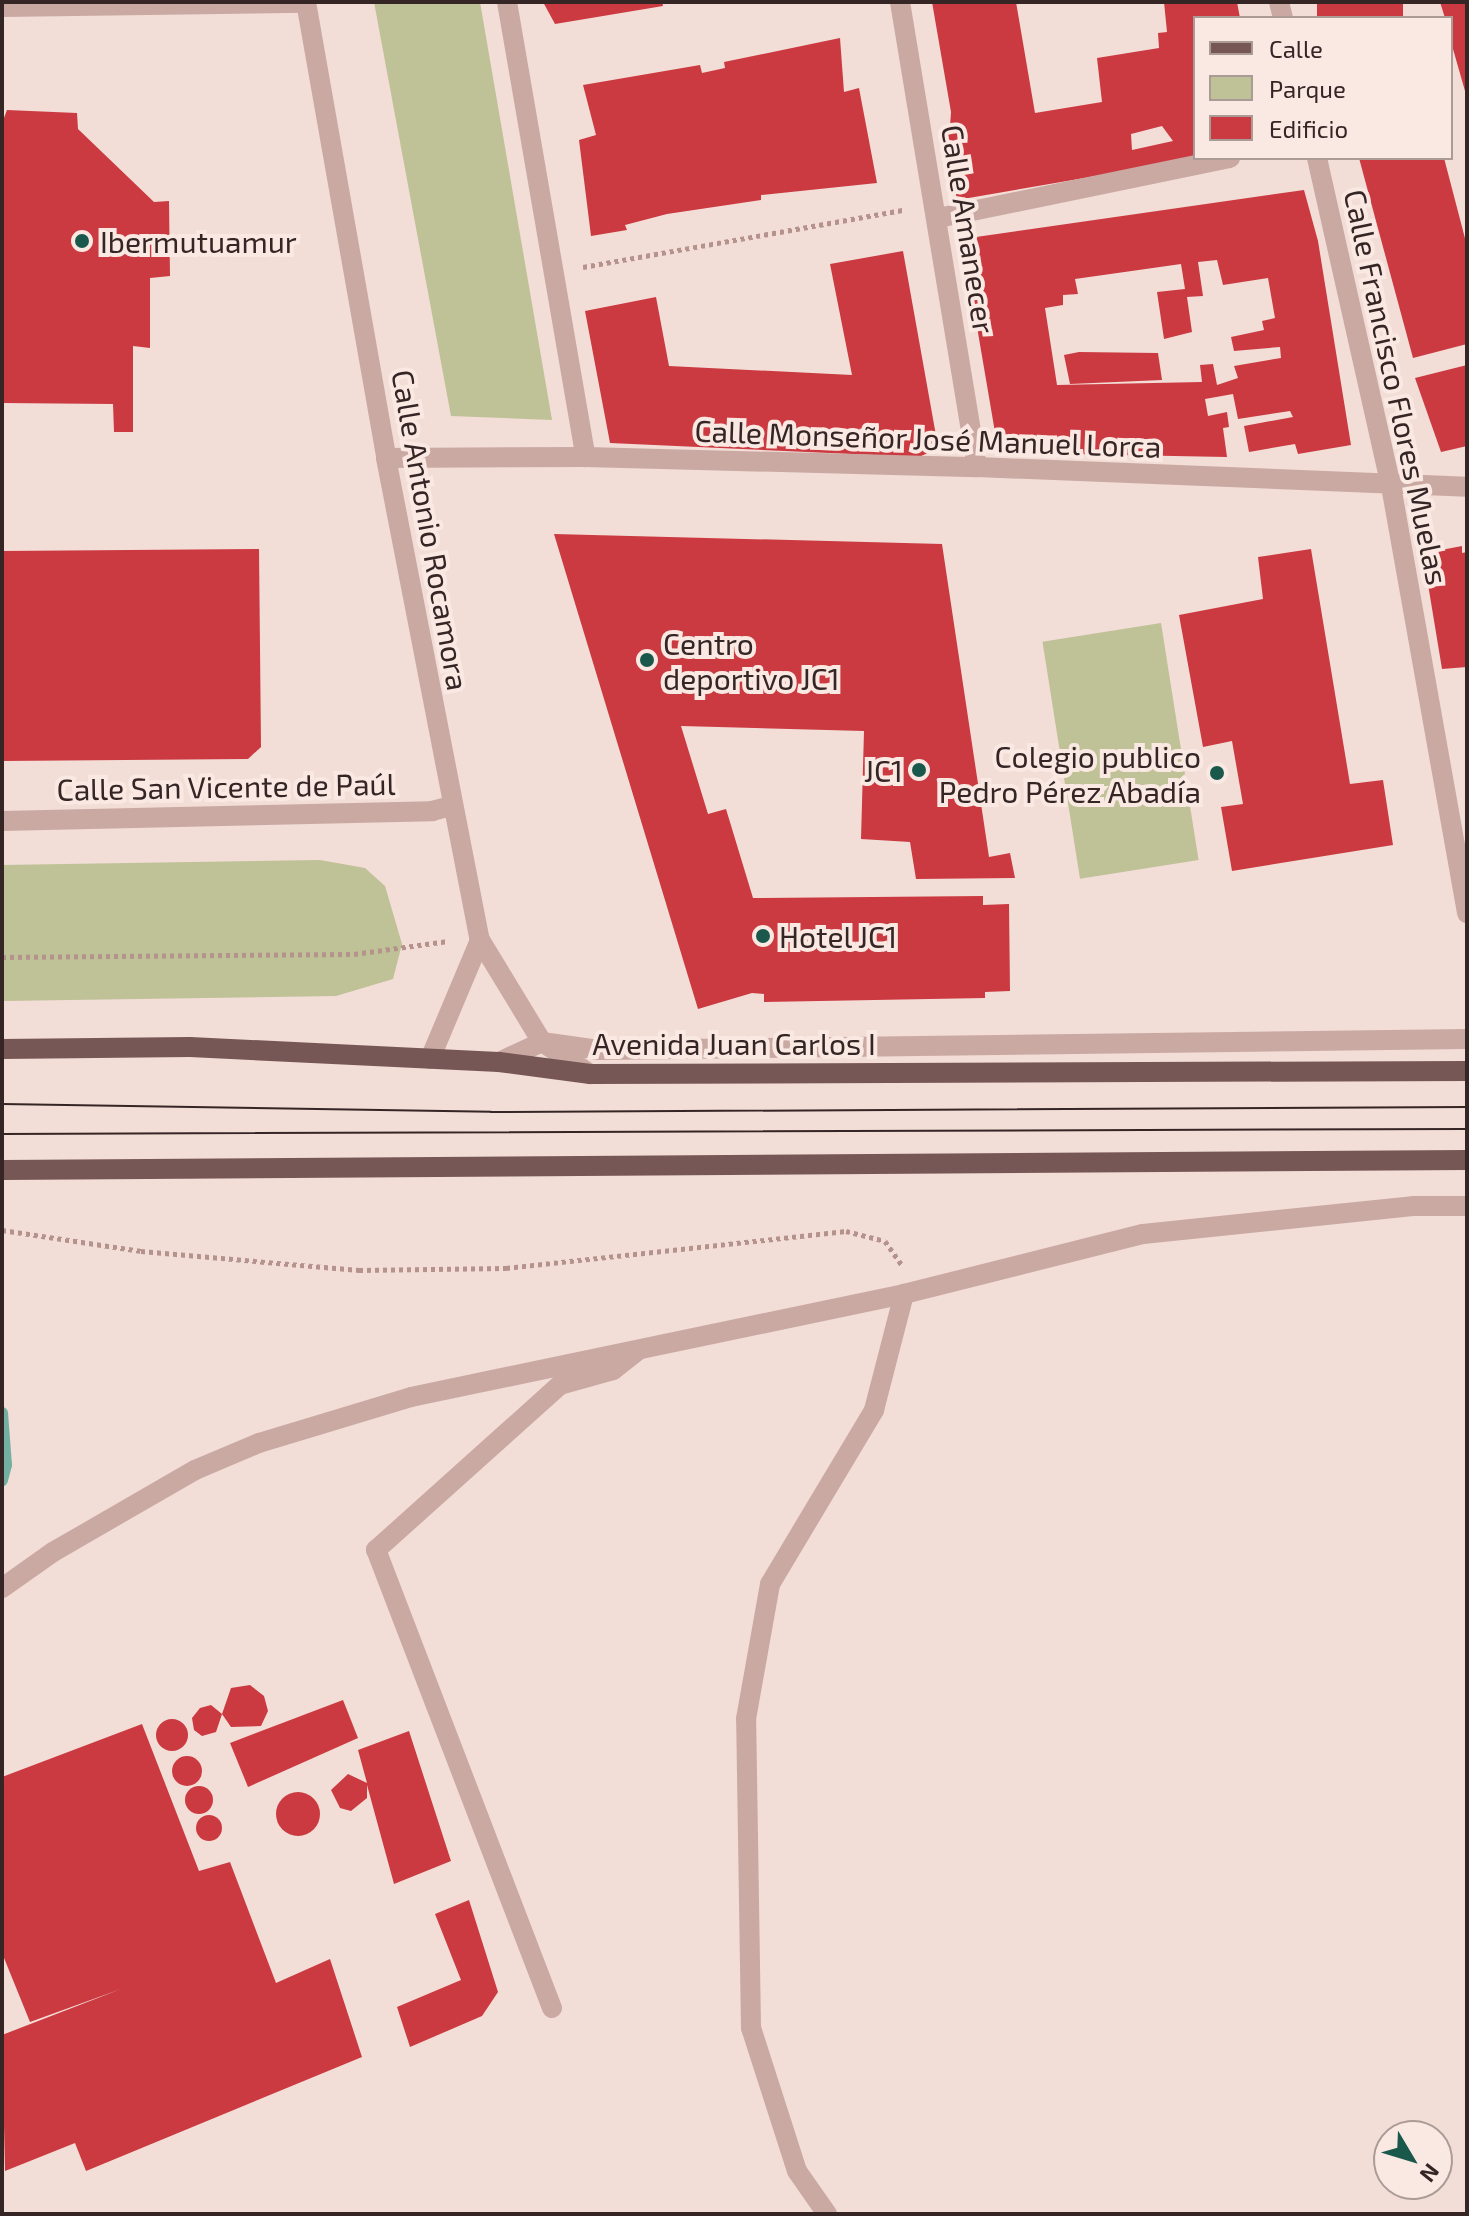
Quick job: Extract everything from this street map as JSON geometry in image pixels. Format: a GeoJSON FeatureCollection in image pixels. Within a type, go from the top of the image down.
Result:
{"type":"FeatureCollection","features":[{"type":"Feature","properties":{"kind":"main road","name":"Avenida Juan Carlos I"},"geometry":{"type":"LineString","coordinates":[[2,1049],[190,1047],[499,1062],[590,1074],[1467,1071]]}},
{"type":"Feature","properties":{"kind":"main road"},"geometry":{"type":"LineString","coordinates":[[2,1170],[1467,1160]]}},
{"type":"Feature","properties":{"kind":"street"},"geometry":{"type":"LineString","coordinates":[[2,7],[306,2]]}},
{"type":"Feature","properties":{"kind":"street","name":"Calle Antonio Rocamora"},"geometry":{"type":"LineString","coordinates":[[306,2],[386,458],[451,806],[480,940],[542,1042]]}},
{"type":"Feature","properties":{"kind":"street"},"geometry":{"type":"LineString","coordinates":[[507,2],[586,457]]}},
{"type":"Feature","properties":{"kind":"street","name":"Calle Amanecer"},"geometry":{"type":"LineString","coordinates":[[900,2],[977,467]]}},
{"type":"Feature","properties":{"kind":"street"},"geometry":{"type":"LineString","coordinates":[[937,211],[1219,160]]}},
{"type":"Feature","properties":{"kind":"street","name":"Calle Francisco Flores Muelas"},"geometry":{"type":"LineString","coordinates":[[1317,160],[1391,486],[1467,913]]}},
{"type":"Feature","properties":{"kind":"street","name":"Calle Monseñor José Manuel Lorca"},"geometry":{"type":"LineString","coordinates":[[386,458],[586,457],[977,467],[1467,487]]}},
{"type":"Feature","properties":{"kind":"street","name":"Calle San Vicente de Paúl"},"geometry":{"type":"LineString","coordinates":[[2,821],[432,811],[451,806]]}},
{"type":"Feature","properties":{"kind":"street"},"geometry":{"type":"LineString","coordinates":[[430,1059],[480,940]]}},
{"type":"Feature","properties":{"kind":"street"},"geometry":{"type":"LineString","coordinates":[[499,1062],[542,1042],[600,1050],[1467,1039]]}},
{"type":"Feature","properties":{"kind":"street"},"geometry":{"type":"LineString","coordinates":[[542,1042],[590,1074]]}},
{"type":"Feature","properties":{"kind":"street"},"geometry":{"type":"LineString","coordinates":[[6,1581],[122,1510],[259,1443],[411,1397],[904,1294],[1143,1234],[1413,1206],[1467,1206]]}},
{"type":"Feature","properties":{"kind":"street"},"geometry":{"type":"LineString","coordinates":[[827,2214],[797,2171],[751,2028],[746,1719],[770,1584],[874,1410],[904,1294]]}},
{"type":"Feature","properties":{"kind":"street"},"geometry":{"type":"LineString","coordinates":[[552,2008],[376,1550],[560,1385],[613,1370],[640,1349]]}},
{"type":"Feature","properties":{"kind":"path"},"geometry":{"type":"LineString","coordinates":[[554,272],[937,211]]}},
{"type":"Feature","properties":{"kind":"path"},"geometry":{"type":"LineString","coordinates":[[2,957],[354,954],[402,944],[480,940]]}},
{"type":"Feature","properties":{"kind":"path"},"geometry":{"type":"LineString","coordinates":[[2,1230],[141,1251],[359,1270],[506,1268],[846,1231],[867,1233],[897,1253],[904,1294]]}},
{"type":"Feature","properties":{"kind":"green space"},"geometry":{"type":"Polygon","coordinates":[[[374,2],[480,2],[552,420],[451,416],[374,2]]]}},
{"type":"Feature","properties":{"kind":"green space"},"geometry":{"type":"Polygon","coordinates":[[[1161,623],[1199,860],[1080,879],[1042,642],[1161,623]]]}},
{"type":"Feature","properties":{"kind":"green space"},"geometry":{"type":"Polygon","coordinates":[[[320,860],[365,868],[385,886],[402,944],[393,979],[336,996],[2,1001],[2,865],[320,860]]]}},
{"type":"Feature","properties":{"kind":"building"},"geometry":{"type":"Polygon","coordinates":[[[543,2],[662,2],[663,6],[555,24],[543,2]]]}},
{"type":"Feature","properties":{"kind":"building"},"geometry":{"type":"Polygon","coordinates":[[[932,2],[1016,2],[1035,113],[1102,102],[1097,58],[1159,48],[1158,33],[1167,32],[1164,2],[1237,2],[1240,16],[1193,16],[1193,159],[957,200],[944,127],[950,127],[951,112],[932,2]],[[1162,126],[1131,134],[1132,150],[1173,141],[1162,126]]]}},
{"type":"Feature","properties":{"kind":"building"},"geometry":{"type":"Polygon","coordinates":[[[1317,2],[1403,2],[1403,16],[1317,16],[1317,2]]]}},
{"type":"Feature","properties":{"kind":"building"},"geometry":{"type":"Polygon","coordinates":[[[1440,2],[1467,2],[1467,98],[1453,49],[1453,16],[1444,16],[1440,2]]]}},
{"type":"Feature","properties":{"kind":"building"},"geometry":{"type":"Polygon","coordinates":[[[840,38],[844,92],[859,88],[877,183],[761,195],[761,200],[667,214],[625,225],[627,230],[591,236],[579,140],[596,135],[583,85],[700,65],[702,73],[725,68],[724,62],[840,38]]]}},
{"type":"Feature","properties":{"kind":"building"},"geometry":{"type":"Polygon","coordinates":[[[7,110],[77,113],[78,129],[154,202],[169,201],[170,276],[150,278],[150,348],[133,346],[133,432],[114,432],[113,404],[2,403],[2,123],[7,110]]]}},
{"type":"Feature","properties":{"kind":"building"},"geometry":{"type":"Polygon","coordinates":[[[1360,160],[1445,160],[1467,246],[1467,344],[1413,358],[1360,160]]]}},
{"type":"Feature","properties":{"kind":"building"},"geometry":{"type":"Polygon","coordinates":[[[1304,190],[1318,241],[1351,445],[1298,454],[1295,444],[1249,452],[1244,426],[1293,417],[1290,411],[1238,419],[1233,394],[1205,399],[1208,416],[1227,412],[1229,427],[1223,428],[1227,457],[1011,453],[997,444],[962,239],[1304,190]],[[1217,260],[1198,262],[1203,296],[1187,297],[1192,332],[1164,339],[1157,292],[1185,289],[1181,264],[1075,279],[1078,294],[1063,295],[1063,305],[1045,308],[1057,385],[1202,382],[1200,365],[1213,364],[1217,385],[1238,378],[1234,366],[1281,358],[1280,347],[1234,351],[1231,337],[1264,330],[1262,321],[1275,318],[1268,278],[1223,285],[1217,260]]]}},
{"type":"Feature","properties":{"kind":"building"},"geometry":{"type":"Polygon","coordinates":[[[903,251],[937,441],[930,452],[919,457],[610,443],[585,311],[656,297],[669,366],[852,375],[830,264],[903,251]]]}},
{"type":"Feature","properties":{"kind":"building"},"geometry":{"type":"Polygon","coordinates":[[[1079,352],[1158,353],[1162,380],[1070,384],[1064,355],[1079,352]]]}},
{"type":"Feature","properties":{"kind":"building"},"geometry":{"type":"Polygon","coordinates":[[[1467,365],[1467,446],[1441,452],[1415,378],[1467,365]]]}},
{"type":"Feature","properties":{"kind":"building","name":"JC1"},"geometry":{"type":"Polygon","coordinates":[[[554,534],[942,544],[989,857],[1010,853],[1015,878],[916,879],[910,842],[861,839],[864,731],[681,726],[708,814],[726,809],[753,898],[983,896],[983,905],[1009,904],[1010,991],[985,992],[985,998],[764,1002],[764,994],[752,993],[698,1009],[554,534]]]}},
{"type":"Feature","properties":{"kind":"building"},"geometry":{"type":"Polygon","coordinates":[[[1462,546],[1462,553],[1467,552],[1467,667],[1442,669],[1425,566],[1436,551],[1462,546]]]}},
{"type":"Feature","properties":{"kind":"building"},"geometry":{"type":"Polygon","coordinates":[[[259,549],[261,747],[248,759],[2,761],[2,551],[259,549]]]}},
{"type":"Feature","properties":{"kind":"building"},"geometry":{"type":"Polygon","coordinates":[[[1311,549],[1350,784],[1383,780],[1393,845],[1232,871],[1221,807],[1243,804],[1232,741],[1203,747],[1179,615],[1263,599],[1258,557],[1311,549]]]}},
{"type":"Feature","properties":{"kind":"building"},"geometry":{"type":"Polygon","coordinates":[[[250,1685],[264,1696],[268,1711],[261,1726],[231,1727],[222,1714],[231,1688],[250,1685]]]}},
{"type":"Feature","properties":{"kind":"building"},"geometry":{"type":"Polygon","coordinates":[[[343,1700],[358,1738],[248,1787],[230,1743],[343,1700]]]}},
{"type":"Feature","properties":{"kind":"building"},"geometry":{"type":"Polygon","coordinates":[[[211,1705],[222,1714],[216,1732],[202,1736],[194,1730],[192,1718],[200,1708],[211,1705]]]}},
{"type":"Feature","properties":{"kind":"building"},"geometry":{"type":"Polygon","coordinates":[[[172,1719],[183,1724],[188,1735],[183,1746],[172,1751],[161,1746],[156,1735],[161,1724],[172,1719]]]}},
{"type":"Feature","properties":{"kind":"building"},"geometry":{"type":"Polygon","coordinates":[[[142,1724],[199,1871],[230,1862],[276,1983],[330,1959],[362,2057],[86,2171],[75,2143],[5,2171],[2,2035],[121,1989],[30,2022],[2,1953],[2,1777],[142,1724]]]}},
{"type":"Feature","properties":{"kind":"building"},"geometry":{"type":"Polygon","coordinates":[[[409,1731],[451,1861],[394,1884],[367,1785],[367,1798],[351,1811],[340,1808],[331,1790],[348,1774],[367,1783],[358,1750],[409,1731]]]}},
{"type":"Feature","properties":{"kind":"building"},"geometry":{"type":"Polygon","coordinates":[[[187,1756],[198,1760],[202,1771],[198,1782],[187,1786],[176,1782],[172,1771],[176,1760],[187,1756]]]}},
{"type":"Feature","properties":{"kind":"building"},"geometry":{"type":"Polygon","coordinates":[[[199,1786],[209,1790],[213,1800],[209,1810],[199,1814],[189,1810],[185,1800],[189,1790],[199,1786]]]}},
{"type":"Feature","properties":{"kind":"building"},"geometry":{"type":"Polygon","coordinates":[[[298,1792],[314,1798],[320,1814],[314,1830],[298,1836],[282,1830],[276,1814],[282,1798],[298,1792]]]}},
{"type":"Feature","properties":{"kind":"building"},"geometry":{"type":"Polygon","coordinates":[[[209,1815],[218,1819],[222,1828],[218,1837],[209,1841],[200,1837],[196,1828],[200,1819],[209,1815]]]}},
{"type":"Feature","properties":{"kind":"building"},"geometry":{"type":"Polygon","coordinates":[[[469,1900],[498,1992],[482,2016],[410,2047],[397,2007],[461,1980],[435,1914],[469,1900]]]}},
{"type":"Feature","properties":{"kind":"waterway"},"geometry":{"type":"LineString","coordinates":[[2,1413],[6,1465],[2,1480]]}},
{"type":"Feature","properties":{"kind":"tram line"},"geometry":{"type":"LineString","coordinates":[[2,1104],[491,1112],[1467,1107]]}},
{"type":"Feature","properties":{"kind":"tram line"},"geometry":{"type":"LineString","coordinates":[[2,1134],[1467,1129]]}},
{"type":"Feature","properties":{"kind":"place","name":"Ibermutuamur"},"geometry":{"type":"Point","coordinates":[82,241]}},
{"type":"Feature","properties":{"kind":"place","name":"Centro deportivo JC1"},"geometry":{"type":"Point","coordinates":[647,660]}},
{"type":"Feature","properties":{"kind":"place","name":"JC1"},"geometry":{"type":"Point","coordinates":[919,770]}},
{"type":"Feature","properties":{"kind":"place","name":"Colegio publico Pedro Pérez Abadía"},"geometry":{"type":"Point","coordinates":[1217,773]}},
{"type":"Feature","properties":{"kind":"place","name":"Hotel JC1"},"geometry":{"type":"Point","coordinates":[763,936]}}]}
